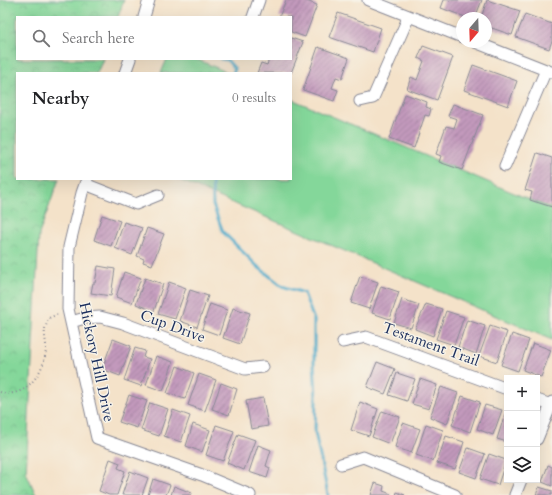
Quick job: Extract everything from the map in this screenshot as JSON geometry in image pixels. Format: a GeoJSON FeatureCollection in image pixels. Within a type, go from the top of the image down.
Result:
{"type":"FeatureCollection","features":[{"type":"Feature","properties":{"kind":"street"},"geometry":{"type":"LineString","coordinates":[[144,16],[149,0]]}},
{"type":"Feature","properties":{"kind":"street"},"geometry":{"type":"LineString","coordinates":[[253,16],[259,0]]}},
{"type":"Feature","properties":{"kind":"street"},"geometry":{"type":"LineString","coordinates":[[368,0],[456,35]]}},
{"type":"Feature","properties":{"kind":"street"},"geometry":{"type":"LineString","coordinates":[[360,101],[373,98],[409,16]]}},
{"type":"Feature","properties":{"kind":"street"},"geometry":{"type":"LineString","coordinates":[[490,48],[549,71],[505,166]]}},
{"type":"Feature","properties":{"kind":"street"},"geometry":{"type":"LineString","coordinates":[[125,72],[130,60]]}},
{"type":"Feature","properties":{"kind":"street"},"geometry":{"type":"LineString","coordinates":[[86,181],[136,204],[158,195]]}},
{"type":"Feature","properties":{"kind":"street","name":"Hickory Hill Drive"},"geometry":{"type":"LineString","coordinates":[[86,181],[69,247],[68,309],[97,438],[202,475],[250,495]]}},
{"type":"Feature","properties":{"kind":"street","name":"Cup Drive"},"geometry":{"type":"LineString","coordinates":[[71,322],[85,318],[100,317],[122,323],[245,369],[263,368]]}},
{"type":"Feature","properties":{"kind":"street","name":"Testament Trail"},"geometry":{"type":"LineString","coordinates":[[343,342],[366,337],[504,388]]}},
{"type":"Feature","properties":{"kind":"street"},"geometry":{"type":"LineString","coordinates":[[540,401],[551,403],[540,431]]}},
{"type":"Feature","properties":{"kind":"street"},"geometry":{"type":"LineString","coordinates":[[342,464],[363,457],[455,495]]}},
{"type":"Feature","properties":{"kind":"street"},"geometry":{"type":"LineString","coordinates":[[515,495],[520,483]]}},
{"type":"Feature","properties":{"kind":"path"},"geometry":{"type":"LineString","coordinates":[[0,392],[6,394],[20,392],[31,384],[38,375],[44,361],[46,346],[45,330],[49,318],[68,309]]}},
{"type":"Feature","properties":{"kind":"green space"},"geometry":{"type":"Polygon","coordinates":[[[0,0],[124,0],[118,16],[16,16],[16,60],[103,60],[97,72],[16,72],[16,180],[59,180],[39,234],[26,472],[36,495],[0,495],[0,0]]]}},
{"type":"Feature","properties":{"kind":"green space"},"geometry":{"type":"Polygon","coordinates":[[[167,60],[198,60],[227,72],[161,72],[167,60]]]}},
{"type":"Feature","properties":{"kind":"green space"},"geometry":{"type":"Polygon","coordinates":[[[292,99],[552,209],[552,340],[179,180],[292,180],[292,99]]]}},
{"type":"Feature","properties":{"kind":"building"},"geometry":{"type":"Polygon","coordinates":[[[286,0],[304,0],[317,5],[305,37],[292,32],[292,16],[279,16],[286,0]]]}},
{"type":"Feature","properties":{"kind":"building"},"geometry":{"type":"Polygon","coordinates":[[[444,0],[482,0],[477,12],[456,12],[456,14],[441,8],[444,0]]]}},
{"type":"Feature","properties":{"kind":"building"},"geometry":{"type":"Polygon","coordinates":[[[487,0],[520,11],[512,35],[492,28],[492,12],[483,12],[487,0]]]}},
{"type":"Feature","properties":{"kind":"building"},"geometry":{"type":"Polygon","coordinates":[[[338,13],[381,28],[373,52],[329,37],[338,13]]]}},
{"type":"Feature","properties":{"kind":"building"},"geometry":{"type":"Polygon","coordinates":[[[525,14],[552,24],[552,41],[549,49],[516,37],[525,14]]]}},
{"type":"Feature","properties":{"kind":"building"},"geometry":{"type":"Polygon","coordinates":[[[292,38],[303,42],[291,72],[257,72],[261,63],[267,65],[269,60],[292,60],[292,38]]]}},
{"type":"Feature","properties":{"kind":"building"},"geometry":{"type":"Polygon","coordinates":[[[423,46],[453,57],[437,100],[407,89],[411,77],[417,80],[424,61],[418,58],[423,46]]]}},
{"type":"Feature","properties":{"kind":"building"},"geometry":{"type":"Polygon","coordinates":[[[318,47],[349,58],[342,79],[336,77],[332,88],[338,90],[334,101],[303,90],[318,47]]]}},
{"type":"Feature","properties":{"kind":"building"},"geometry":{"type":"Polygon","coordinates":[[[473,65],[517,81],[508,106],[464,90],[473,65]]]}},
{"type":"Feature","properties":{"kind":"building"},"geometry":{"type":"Polygon","coordinates":[[[405,94],[427,102],[426,107],[431,109],[429,116],[425,115],[414,148],[389,139],[405,94]]]}},
{"type":"Feature","properties":{"kind":"building"},"geometry":{"type":"Polygon","coordinates":[[[453,104],[483,115],[462,170],[439,162],[441,156],[436,154],[446,126],[454,128],[457,119],[448,116],[453,104]]]}},
{"type":"Feature","properties":{"kind":"building"},"geometry":{"type":"Polygon","coordinates":[[[537,153],[552,158],[552,207],[530,200],[532,192],[525,190],[537,153]]]}},
{"type":"Feature","properties":{"kind":"building"},"geometry":{"type":"Polygon","coordinates":[[[102,215],[120,221],[111,246],[94,240],[102,215]]]}},
{"type":"Feature","properties":{"kind":"building"},"geometry":{"type":"Polygon","coordinates":[[[124,222],[142,228],[132,255],[115,248],[124,222]]]}},
{"type":"Feature","properties":{"kind":"building"},"geometry":{"type":"Polygon","coordinates":[[[147,228],[164,234],[152,265],[143,262],[144,259],[137,256],[147,228]]]}},
{"type":"Feature","properties":{"kind":"building"},"geometry":{"type":"Polygon","coordinates":[[[98,266],[115,269],[111,296],[91,293],[93,283],[95,283],[98,266]]]}},
{"type":"Feature","properties":{"kind":"building"},"geometry":{"type":"Polygon","coordinates":[[[124,272],[141,278],[132,303],[116,297],[124,272]]]}},
{"type":"Feature","properties":{"kind":"building"},"geometry":{"type":"Polygon","coordinates":[[[360,276],[378,282],[369,309],[351,303],[360,276]]]}},
{"type":"Feature","properties":{"kind":"building"},"geometry":{"type":"Polygon","coordinates":[[[145,278],[163,284],[154,311],[136,304],[145,278]]]}},
{"type":"Feature","properties":{"kind":"building"},"geometry":{"type":"Polygon","coordinates":[[[169,282],[186,288],[175,319],[158,314],[169,282]]]}},
{"type":"Feature","properties":{"kind":"building"},"geometry":{"type":"Polygon","coordinates":[[[381,286],[399,292],[390,319],[372,313],[381,286]]]}},
{"type":"Feature","properties":{"kind":"building"},"geometry":{"type":"Polygon","coordinates":[[[190,290],[208,296],[197,327],[180,321],[190,290]]]}},
{"type":"Feature","properties":{"kind":"building"},"geometry":{"type":"Polygon","coordinates":[[[402,299],[419,305],[411,328],[394,323],[402,299]]]}},
{"type":"Feature","properties":{"kind":"building"},"geometry":{"type":"Polygon","coordinates":[[[210,304],[227,310],[219,335],[202,329],[210,304]]]}},
{"type":"Feature","properties":{"kind":"building"},"geometry":{"type":"Polygon","coordinates":[[[426,304],[442,309],[433,336],[415,329],[426,304]]]}},
{"type":"Feature","properties":{"kind":"building"},"geometry":{"type":"Polygon","coordinates":[[[233,308],[250,313],[240,344],[223,338],[233,308]]]}},
{"type":"Feature","properties":{"kind":"building"},"geometry":{"type":"Polygon","coordinates":[[[446,311],[464,317],[454,345],[436,339],[446,311]]]}},
{"type":"Feature","properties":{"kind":"building"},"geometry":{"type":"Polygon","coordinates":[[[467,320],[485,326],[476,354],[458,347],[467,320]]]}},
{"type":"Feature","properties":{"kind":"building"},"geometry":{"type":"Polygon","coordinates":[[[490,326],[507,332],[497,362],[479,356],[490,326]]]}},
{"type":"Feature","properties":{"kind":"building"},"geometry":{"type":"Polygon","coordinates":[[[512,334],[529,340],[518,371],[501,365],[512,334]]]}},
{"type":"Feature","properties":{"kind":"building"},"geometry":{"type":"Polygon","coordinates":[[[113,339],[131,346],[120,376],[102,369],[113,339]]]}},
{"type":"Feature","properties":{"kind":"building"},"geometry":{"type":"Polygon","coordinates":[[[533,343],[551,350],[541,377],[540,375],[523,370],[533,343]]]}},
{"type":"Feature","properties":{"kind":"building"},"geometry":{"type":"Polygon","coordinates":[[[135,348],[145,351],[143,357],[150,359],[141,386],[124,380],[135,348]]]}},
{"type":"Feature","properties":{"kind":"building"},"geometry":{"type":"Polygon","coordinates":[[[156,356],[173,362],[163,391],[146,385],[156,356]]]}},
{"type":"Feature","properties":{"kind":"building"},"geometry":{"type":"Polygon","coordinates":[[[377,362],[395,369],[385,394],[367,387],[377,362]]]}},
{"type":"Feature","properties":{"kind":"building"},"geometry":{"type":"Polygon","coordinates":[[[177,366],[194,373],[185,399],[167,393],[177,366]]]}},
{"type":"Feature","properties":{"kind":"building"},"geometry":{"type":"Polygon","coordinates":[[[397,373],[415,379],[407,401],[389,395],[397,373]]]}},
{"type":"Feature","properties":{"kind":"building"},"geometry":{"type":"Polygon","coordinates":[[[199,374],[216,380],[205,411],[188,405],[199,374]]]}},
{"type":"Feature","properties":{"kind":"building"},"geometry":{"type":"Polygon","coordinates":[[[420,379],[437,385],[429,409],[412,404],[420,379]]]}},
{"type":"Feature","properties":{"kind":"building"},"geometry":{"type":"Polygon","coordinates":[[[221,383],[237,389],[229,415],[212,409],[221,383]]]}},
{"type":"Feature","properties":{"kind":"building"},"geometry":{"type":"Polygon","coordinates":[[[441,387],[458,393],[447,424],[430,417],[441,387]]]}},
{"type":"Feature","properties":{"kind":"building"},"geometry":{"type":"Polygon","coordinates":[[[129,395],[147,401],[137,428],[119,422],[129,395]]]}},
{"type":"Feature","properties":{"kind":"building"},"geometry":{"type":"Polygon","coordinates":[[[462,396],[480,402],[470,432],[452,425],[462,396]]]}},
{"type":"Feature","properties":{"kind":"building"},"geometry":{"type":"Polygon","coordinates":[[[263,398],[268,426],[251,429],[246,401],[263,398]]]}},
{"type":"Feature","properties":{"kind":"building"},"geometry":{"type":"Polygon","coordinates":[[[360,402],[378,409],[369,436],[351,430],[360,402]]]}},
{"type":"Feature","properties":{"kind":"building"},"geometry":{"type":"Polygon","coordinates":[[[150,403],[168,409],[159,436],[141,430],[150,403]]]}},
{"type":"Feature","properties":{"kind":"building"},"geometry":{"type":"Polygon","coordinates":[[[485,405],[502,410],[493,435],[477,429],[485,405]]]}},
{"type":"Feature","properties":{"kind":"building"},"geometry":{"type":"Polygon","coordinates":[[[173,410],[190,416],[181,442],[164,436],[173,410]]]}},
{"type":"Feature","properties":{"kind":"building"},"geometry":{"type":"Polygon","coordinates":[[[382,411],[400,417],[390,444],[372,437],[382,411]]]}},
{"type":"Feature","properties":{"kind":"building"},"geometry":{"type":"Polygon","coordinates":[[[504,417],[504,441],[497,439],[504,417]]]}},
{"type":"Feature","properties":{"kind":"building"},"geometry":{"type":"Polygon","coordinates":[[[403,423],[420,429],[411,453],[395,447],[403,423]]]}},
{"type":"Feature","properties":{"kind":"building"},"geometry":{"type":"Polygon","coordinates":[[[193,424],[210,430],[202,452],[186,446],[193,424]]]}},
{"type":"Feature","properties":{"kind":"building"},"geometry":{"type":"Polygon","coordinates":[[[426,424],[443,430],[433,461],[416,455],[426,424]]]}},
{"type":"Feature","properties":{"kind":"building"},"geometry":{"type":"Polygon","coordinates":[[[216,425],[234,431],[223,461],[206,455],[216,425]]]}},
{"type":"Feature","properties":{"kind":"building"},"geometry":{"type":"Polygon","coordinates":[[[238,434],[255,440],[244,470],[227,463],[238,434]]]}},
{"type":"Feature","properties":{"kind":"building"},"geometry":{"type":"Polygon","coordinates":[[[446,436],[464,442],[455,469],[437,463],[446,436]]]}},
{"type":"Feature","properties":{"kind":"building"},"geometry":{"type":"Polygon","coordinates":[[[258,445],[271,450],[266,466],[270,468],[267,478],[249,472],[258,445]]]}},
{"type":"Feature","properties":{"kind":"building"},"geometry":{"type":"Polygon","coordinates":[[[468,448],[485,454],[476,478],[459,472],[468,448]]]}},
{"type":"Feature","properties":{"kind":"building"},"geometry":{"type":"Polygon","coordinates":[[[489,454],[504,459],[504,466],[498,485],[480,479],[489,454]]]}},
{"type":"Feature","properties":{"kind":"building"},"geometry":{"type":"Polygon","coordinates":[[[110,459],[120,463],[118,468],[125,471],[117,495],[109,495],[99,491],[110,459]]]}},
{"type":"Feature","properties":{"kind":"building"},"geometry":{"type":"Polygon","coordinates":[[[548,465],[552,467],[552,486],[542,482],[548,465]]]}},
{"type":"Feature","properties":{"kind":"building"},"geometry":{"type":"Polygon","coordinates":[[[130,471],[148,478],[142,495],[122,495],[130,471]]]}},
{"type":"Feature","properties":{"kind":"building"},"geometry":{"type":"Polygon","coordinates":[[[153,479],[170,485],[166,495],[148,495],[153,479]]]}},
{"type":"Feature","properties":{"kind":"building"},"geometry":{"type":"Polygon","coordinates":[[[375,483],[384,486],[383,491],[391,495],[371,495],[375,483]]]}},
{"type":"Feature","properties":{"kind":"building"},"geometry":{"type":"Polygon","coordinates":[[[174,486],[192,493],[191,495],[171,495],[174,486]]]}},
{"type":"Feature","properties":{"kind":"building"},"geometry":{"type":"Polygon","coordinates":[[[539,487],[552,491],[552,495],[536,495],[539,487]]]}},
{"type":"Feature","properties":{"kind":"building"},"geometry":{"type":"Polygon","coordinates":[[[397,492],[405,495],[396,495],[397,492]]]}},
{"type":"Feature","properties":{"kind":"waterway"},"geometry":{"type":"LineString","coordinates":[[227,60],[235,69],[234,72]]}},
{"type":"Feature","properties":{"kind":"waterway"},"geometry":{"type":"LineString","coordinates":[[212,180],[213,205],[223,232],[257,266],[282,286],[304,293],[314,320],[316,397],[315,432],[328,495]]}}]}
